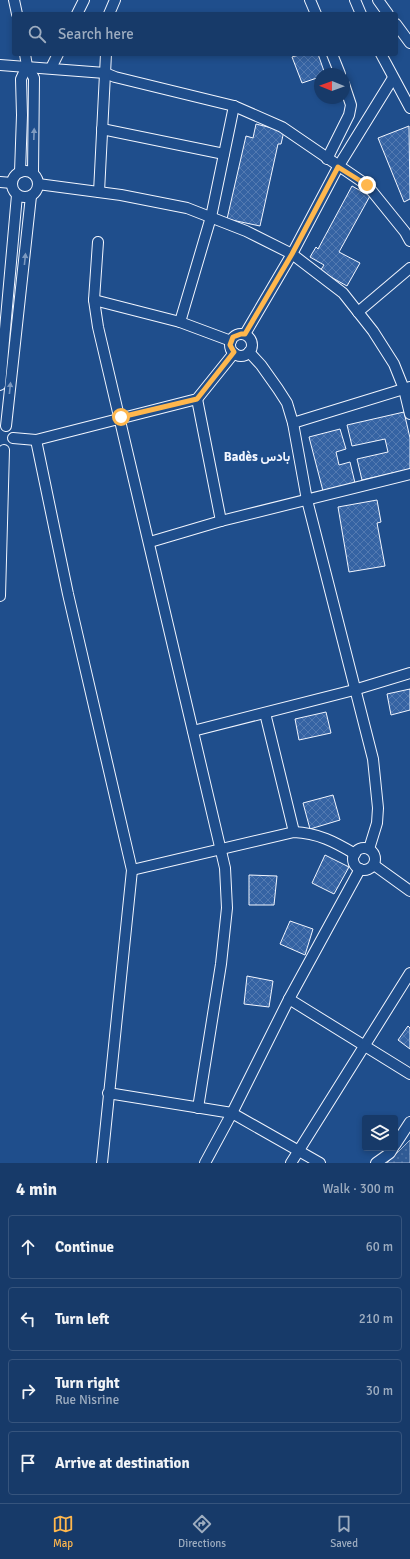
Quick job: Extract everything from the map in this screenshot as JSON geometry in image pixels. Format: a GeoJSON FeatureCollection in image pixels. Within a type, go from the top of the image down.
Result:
{"type":"FeatureCollection","features":[{"type":"Feature","properties":{"kind":"street"},"geometry":{"type":"LineString","coordinates":[[14,0],[17,12]]}},
{"type":"Feature","properties":{"kind":"street"},"geometry":{"type":"LineString","coordinates":[[78,12],[84,0]]}},
{"type":"Feature","properties":{"kind":"street"},"geometry":{"type":"LineString","coordinates":[[111,12],[115,0]]}},
{"type":"Feature","properties":{"kind":"street"},"geometry":{"type":"LineString","coordinates":[[310,0],[315,12]]}},
{"type":"Feature","properties":{"kind":"street"},"geometry":{"type":"LineString","coordinates":[[355,0],[359,12]]}},
{"type":"Feature","properties":{"kind":"street"},"geometry":{"type":"LineString","coordinates":[[378,0],[387,12]]}},
{"type":"Feature","properties":{"kind":"street"},"geometry":{"type":"LineString","coordinates":[[398,27],[410,43]]}},
{"type":"Feature","properties":{"kind":"street"},"geometry":{"type":"LineString","coordinates":[[25,56],[27,66],[34,78],[32,173],[38,184],[35,193],[31,196],[27,198],[17,195],[14,192],[12,183],[14,176],[20,172],[29,171],[32,173]]}},
{"type":"Feature","properties":{"kind":"street"},"geometry":{"type":"LineString","coordinates":[[51,68],[57,56]]}},
{"type":"Feature","properties":{"kind":"street"},"geometry":{"type":"LineString","coordinates":[[99,192],[106,56]]}},
{"type":"Feature","properties":{"kind":"street"},"geometry":{"type":"LineString","coordinates":[[333,56],[338,68]]}},
{"type":"Feature","properties":{"kind":"street"},"geometry":{"type":"LineString","coordinates":[[382,56],[393,78],[410,103]]}},
{"type":"Feature","properties":{"kind":"street"},"geometry":{"type":"LineString","coordinates":[[0,65],[105,73],[234,106],[282,127],[338,167],[367,185],[405,232],[410,241]]}},
{"type":"Feature","properties":{"kind":"street"},"geometry":{"type":"LineString","coordinates":[[20,172],[22,115],[21,79],[27,66]]}},
{"type":"Feature","properties":{"kind":"street"},"geometry":{"type":"LineString","coordinates":[[245,334],[292,254],[338,167],[393,78]]}},
{"type":"Feature","properties":{"kind":"street"},"geometry":{"type":"LineString","coordinates":[[402,92],[410,108]]}},
{"type":"Feature","properties":{"kind":"street"},"geometry":{"type":"LineString","coordinates":[[327,159],[348,116],[351,106],[350,103]]}},
{"type":"Feature","properties":{"kind":"street"},"geometry":{"type":"LineString","coordinates":[[180,322],[211,217],[234,106]]}},
{"type":"Feature","properties":{"kind":"street"},"geometry":{"type":"LineString","coordinates":[[102,129],[224,154]]}},
{"type":"Feature","properties":{"kind":"street"},"geometry":{"type":"LineString","coordinates":[[0,182],[12,183]]}},
{"type":"Feature","properties":{"kind":"street"},"geometry":{"type":"LineString","coordinates":[[38,184],[99,192],[180,207],[246,231],[292,254],[343,293],[358,312],[394,364],[407,388],[410,414]]}},
{"type":"Feature","properties":{"kind":"street"},"geometry":{"type":"LineString","coordinates":[[0,385],[17,195]]}},
{"type":"Feature","properties":{"kind":"street"},"geometry":{"type":"LineString","coordinates":[[0,596],[2,451],[9,448],[13,438],[11,431],[3,426],[21,293],[31,196]]}},
{"type":"Feature","properties":{"kind":"street"},"geometry":{"type":"LineString","coordinates":[[98,242],[94,300],[98,327],[121,417],[193,731],[222,850],[228,888],[228,908],[221,964],[198,1108]]}},
{"type":"Feature","properties":{"kind":"street"},"geometry":{"type":"LineString","coordinates":[[358,312],[410,268]]}},
{"type":"Feature","properties":{"kind":"street"},"geometry":{"type":"LineString","coordinates":[[8,292],[21,293]]}},
{"type":"Feature","properties":{"kind":"street"},"geometry":{"type":"LineString","coordinates":[[94,300],[180,322],[231,341]]}},
{"type":"Feature","properties":{"kind":"street"},"geometry":{"type":"LineString","coordinates":[[245,334],[249,336],[252,344],[249,352],[242,356],[234,352],[230,345],[231,341],[237,335],[245,334]]}},
{"type":"Feature","properties":{"kind":"street"},"geometry":{"type":"LineString","coordinates":[[13,438],[36,440],[121,417],[197,399],[234,352]]}},
{"type":"Feature","properties":{"kind":"street"},"geometry":{"type":"LineString","coordinates":[[249,352],[262,365],[278,388],[287,403],[293,423],[307,500],[354,690],[368,739],[377,785],[377,823],[369,849]]}},
{"type":"Feature","properties":{"kind":"street"},"geometry":{"type":"LineString","coordinates":[[293,423],[407,388]]}},
{"type":"Feature","properties":{"kind":"street"},"geometry":{"type":"LineString","coordinates":[[197,399],[221,521]]}},
{"type":"Feature","properties":{"kind":"street"},"geometry":{"type":"LineString","coordinates":[[36,440],[68,594],[132,870],[102,1163]]}},
{"type":"Feature","properties":{"kind":"street"},"geometry":{"type":"LineString","coordinates":[[150,542],[221,521],[410,474]]}},
{"type":"Feature","properties":{"kind":"street"},"geometry":{"type":"LineString","coordinates":[[193,731],[354,690],[410,674]]}},
{"type":"Feature","properties":{"kind":"street"},"geometry":{"type":"LineString","coordinates":[[265,713],[294,832]]}},
{"type":"Feature","properties":{"kind":"street"},"geometry":{"type":"LineString","coordinates":[[132,870],[294,832],[308,833],[331,840],[355,854]]}},
{"type":"Feature","properties":{"kind":"street"},"geometry":{"type":"LineString","coordinates":[[360,849],[369,849],[375,857],[374,865],[368,870],[360,870],[355,865],[355,854],[360,849]]}},
{"type":"Feature","properties":{"kind":"street"},"geometry":{"type":"LineString","coordinates":[[374,865],[410,890]]}},
{"type":"Feature","properties":{"kind":"street"},"geometry":{"type":"LineString","coordinates":[[205,1163],[232,1113],[289,999],[360,870]]}},
{"type":"Feature","properties":{"kind":"street"},"geometry":{"type":"LineString","coordinates":[[291,1163],[366,1046],[410,973]]}},
{"type":"Feature","properties":{"kind":"street"},"geometry":{"type":"LineString","coordinates":[[289,999],[410,1074]]}},
{"type":"Feature","properties":{"kind":"street"},"geometry":{"type":"LineString","coordinates":[[108,1093],[232,1113],[320,1163]]}},
{"type":"Feature","properties":{"kind":"street"},"geometry":{"type":"LineString","coordinates":[[398,1140],[410,1122]]}},
{"type":"Feature","properties":{"kind":"street"},"geometry":{"type":"LineString","coordinates":[[376,1163],[391,1151]]}},
{"type":"Feature","properties":{"kind":"shaded area"},"geometry":{"type":"Polygon","coordinates":[[[410,1140],[410,1163],[387,1163],[410,1140]]]}},
{"type":"Feature","properties":{"kind":"building"},"geometry":{"type":"Polygon","coordinates":[[[319,56],[323,68],[314,68],[314,79],[302,83],[292,57],[319,56]]]}},
{"type":"Feature","properties":{"kind":"building"},"geometry":{"type":"Polygon","coordinates":[[[256,124],[284,131],[281,144],[278,144],[260,226],[227,219],[246,136],[253,138],[256,124]]]}},
{"type":"Feature","properties":{"kind":"building"},"geometry":{"type":"Polygon","coordinates":[[[409,126],[410,199],[404,202],[378,138],[409,126]]]}},
{"type":"Feature","properties":{"kind":"building"},"geometry":{"type":"Polygon","coordinates":[[[352,186],[370,196],[339,252],[360,263],[347,286],[320,271],[324,265],[310,257],[316,247],[318,249],[352,186]]]}},
{"type":"Feature","properties":{"kind":"building"},"geometry":{"type":"Polygon","coordinates":[[[404,412],[410,438],[410,469],[362,480],[357,459],[388,452],[385,439],[352,446],[347,425],[404,412]]]}},
{"type":"Feature","properties":{"kind":"building"},"geometry":{"type":"Polygon","coordinates":[[[340,429],[346,449],[336,452],[339,465],[350,462],[355,483],[323,491],[309,437],[340,429]]]}},
{"type":"Feature","properties":{"kind":"building"},"geometry":{"type":"Polygon","coordinates":[[[377,500],[381,522],[377,523],[385,566],[349,572],[338,507],[377,500]]]}},
{"type":"Feature","properties":{"kind":"building"},"geometry":{"type":"Polygon","coordinates":[[[410,689],[410,710],[391,715],[387,694],[410,689]]]}},
{"type":"Feature","properties":{"kind":"building"},"geometry":{"type":"Polygon","coordinates":[[[326,712],[331,733],[299,740],[295,719],[326,712]]]}},
{"type":"Feature","properties":{"kind":"building"},"geometry":{"type":"Polygon","coordinates":[[[333,795],[340,820],[310,829],[303,803],[333,795]]]}},
{"type":"Feature","properties":{"kind":"building"},"geometry":{"type":"Polygon","coordinates":[[[325,855],[349,867],[334,894],[312,883],[325,855]]]}},
{"type":"Feature","properties":{"kind":"building"},"geometry":{"type":"Polygon","coordinates":[[[249,875],[277,876],[274,905],[249,905],[249,875]]]}},
{"type":"Feature","properties":{"kind":"building"},"geometry":{"type":"Polygon","coordinates":[[[290,921],[313,929],[305,955],[280,944],[290,921]]]}},
{"type":"Feature","properties":{"kind":"building"},"geometry":{"type":"Polygon","coordinates":[[[247,976],[273,981],[269,1007],[244,1004],[247,976]]]}},
{"type":"Feature","properties":{"kind":"building"},"geometry":{"type":"Polygon","coordinates":[[[408,1026],[410,1028],[410,1049],[398,1040],[408,1026]]]}},
{"type":"Feature","properties":{"kind":"district","name":"Badès بادس"},"geometry":{"type":"Point","coordinates":[257,457]}},
{"type":"Feature","properties":{"kind":"route"},"geometry":{"type":"LineString","coordinates":[[121,417],[197,399],[234,352],[230,345],[233,337],[245,334],[292,254],[338,167],[367,185]]}}]}
